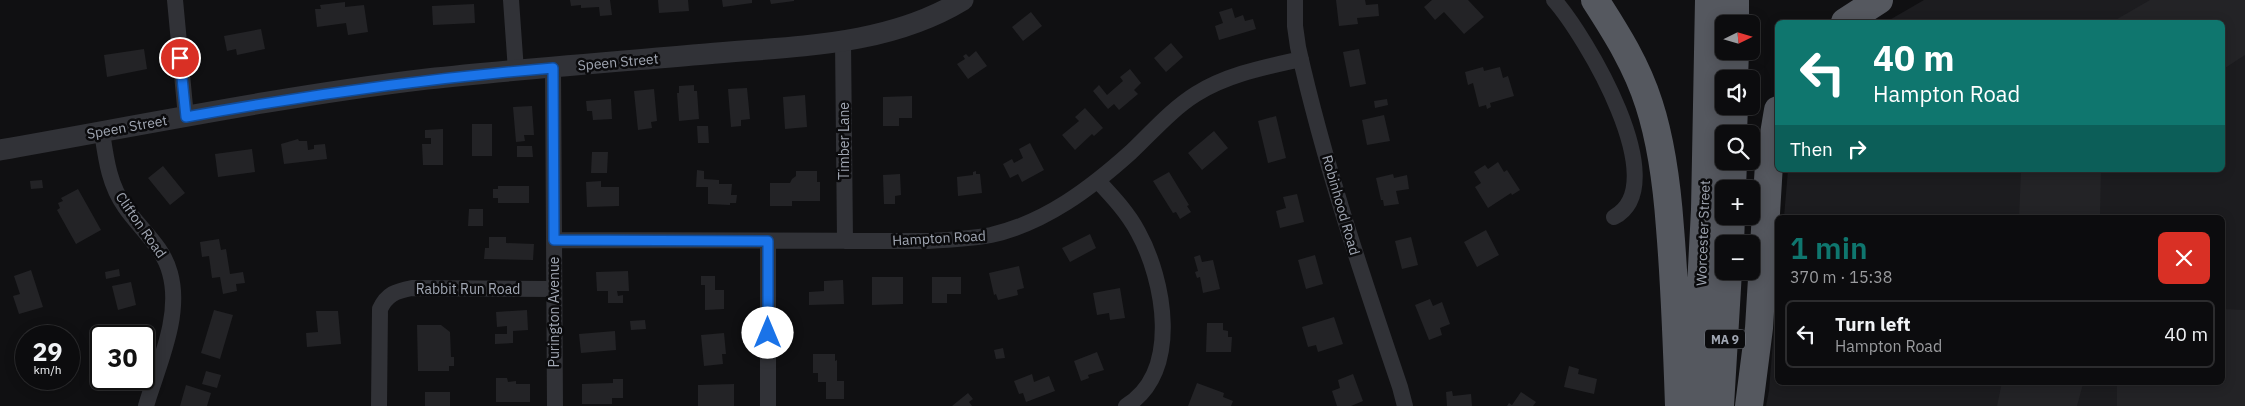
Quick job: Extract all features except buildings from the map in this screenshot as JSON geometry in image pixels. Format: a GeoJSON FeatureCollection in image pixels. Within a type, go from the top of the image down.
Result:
{"type":"FeatureCollection","features":[{"type":"Feature","properties":{"kind":"highway"},"geometry":{"type":"LineString","coordinates":[[1595,0],[1623,44],[1641,82],[1656,127],[1665,181],[1671,240],[1679,406]]}},
{"type":"Feature","properties":{"kind":"highway","name":"Worcester Street"},"geometry":{"type":"LineString","coordinates":[[1694,406],[1705,201],[1709,0]]}},
{"type":"Feature","properties":{"kind":"highway"},"geometry":{"type":"LineString","coordinates":[[1735,0],[1735,15]]}},
{"type":"Feature","properties":{"kind":"highway"},"geometry":{"type":"LineString","coordinates":[[1848,20],[1879,0]]}},
{"type":"Feature","properties":{"kind":"highway"},"geometry":{"type":"LineString","coordinates":[[1749,406],[1759,328],[1771,150],[1775,127]]}},
{"type":"Feature","properties":{"kind":"highway","name":"Worcester Street"},"geometry":{"type":"LineString","coordinates":[[1720,406],[1727,280]]}},
{"type":"Feature","properties":{"kind":"street"},"geometry":{"type":"LineString","coordinates":[[175,0],[186,117]]}},
{"type":"Feature","properties":{"kind":"street"},"geometry":{"type":"LineString","coordinates":[[511,0],[516,70]]}},
{"type":"Feature","properties":{"kind":"street","name":"Speen Street"},"geometry":{"type":"LineString","coordinates":[[0,150],[354,88],[516,70],[843,41],[907,27],[940,13],[963,0]]}},
{"type":"Feature","properties":{"kind":"street","name":"Robinhood Road"},"geometry":{"type":"LineString","coordinates":[[1295,0],[1295,26],[1301,59],[1351,243],[1405,406]]}},
{"type":"Feature","properties":{"kind":"street"},"geometry":{"type":"LineString","coordinates":[[1554,0],[1572,22],[1596,62],[1615,103],[1631,147],[1635,178],[1634,192],[1625,210],[1614,217]]}},
{"type":"Feature","properties":{"kind":"street","name":"Timber Lane"},"geometry":{"type":"LineString","coordinates":[[843,41],[845,241]]}},
{"type":"Feature","properties":{"kind":"street","name":"Hampton Road"},"geometry":{"type":"LineString","coordinates":[[554,240],[927,241],[972,238],[993,234],[1048,212],[1098,181],[1195,94],[1229,78],[1301,59]]}},
{"type":"Feature","properties":{"kind":"street","name":"Purington Avenue"},"geometry":{"type":"LineString","coordinates":[[553,68],[555,406]]}},
{"type":"Feature","properties":{"kind":"street","name":"Clifton Road"},"geometry":{"type":"LineString","coordinates":[[102,132],[108,172],[116,192],[134,219],[159,248],[171,274],[173,306],[170,323],[146,406]]}},
{"type":"Feature","properties":{"kind":"street"},"geometry":{"type":"LineString","coordinates":[[1098,181],[1116,201],[1138,231],[1154,270],[1162,309],[1164,329],[1162,346],[1152,379],[1142,394],[1126,406]]}},
{"type":"Feature","properties":{"kind":"street"},"geometry":{"type":"LineString","coordinates":[[768,241],[768,406]]}},
{"type":"Feature","properties":{"kind":"street","name":"Rabbit Run Road"},"geometry":{"type":"LineString","coordinates":[[379,406],[380,309],[385,299],[393,293],[412,288],[554,289]]}},
{"type":"Feature","properties":{"kind":"shaded area"},"geometry":{"type":"Polygon","coordinates":[[[1924,0],[2245,0],[2245,406],[1766,406],[1769,391],[1775,315],[1775,385],[2225,385],[2225,215],[1784,215],[1788,172],[2225,172],[2225,20],[1889,20],[1924,0]]]}},
{"type":"Feature","properties":{"kind":"route"},"geometry":{"type":"LineString","coordinates":[[180,58],[186,117],[354,88],[471,74],[553,68],[554,240],[768,241],[768,333]]}}]}
